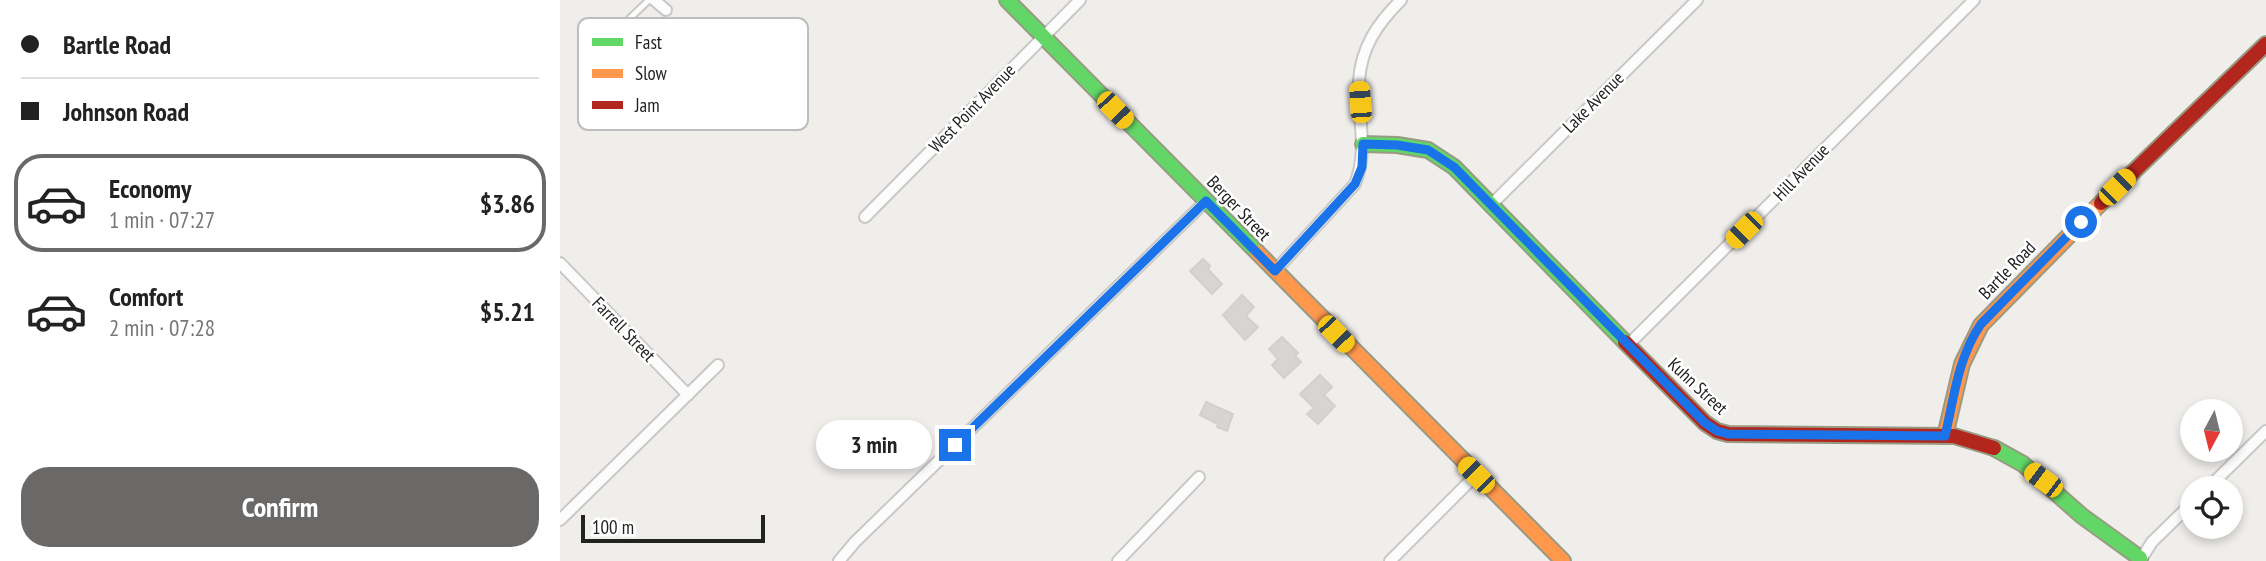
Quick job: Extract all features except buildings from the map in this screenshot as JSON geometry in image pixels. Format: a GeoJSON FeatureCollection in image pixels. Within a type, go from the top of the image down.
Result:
{"type":"FeatureCollection","features":[{"type":"Feature","properties":{"kind":"street"},"geometry":{"type":"LineString","coordinates":[[652,0],[666,10]]}},
{"type":"Feature","properties":{"kind":"street","name":"Berger Street"},"geometry":{"type":"LineString","coordinates":[[1007,0],[1563,561]]}},
{"type":"Feature","properties":{"kind":"street","name":"West Point Avenue"},"geometry":{"type":"LineString","coordinates":[[865,217],[1080,0]]}},
{"type":"Feature","properties":{"kind":"street"},"geometry":{"type":"LineString","coordinates":[[1275,271],[1355,184],[1362,167],[1359,81],[1364,50],[1379,24],[1401,0]]}},
{"type":"Feature","properties":{"kind":"street","name":"Lake Avenue"},"geometry":{"type":"LineString","coordinates":[[1490,206],[1697,0]]}},
{"type":"Feature","properties":{"kind":"street","name":"Hill Avenue"},"geometry":{"type":"LineString","coordinates":[[1628,345],[1974,0]]}},
{"type":"Feature","properties":{"kind":"street","name":"Bartle Road"},"geometry":{"type":"LineString","coordinates":[[1945,436],[1962,362],[1970,340],[1981,324],[2134,169],[2266,44]]}},
{"type":"Feature","properties":{"kind":"street","name":"Kuhn Street"},"geometry":{"type":"LineString","coordinates":[[1363,144],[1397,145],[1428,150],[1454,167],[1705,423],[1717,431],[1728,434],[1945,436],[1983,443],[2023,464],[2082,516],[2140,559]]}},
{"type":"Feature","properties":{"kind":"street"},"geometry":{"type":"LineString","coordinates":[[839,561],[855,542],[1206,201]]}},
{"type":"Feature","properties":{"kind":"street","name":"Farrell Street"},"geometry":{"type":"LineString","coordinates":[[560,262],[688,395]]}},
{"type":"Feature","properties":{"kind":"street"},"geometry":{"type":"LineString","coordinates":[[560,520],[718,365]]}},
{"type":"Feature","properties":{"kind":"street"},"geometry":{"type":"LineString","coordinates":[[2220,476],[2266,431]]}},
{"type":"Feature","properties":{"kind":"street"},"geometry":{"type":"LineString","coordinates":[[1390,561],[1476,475]]}},
{"type":"Feature","properties":{"kind":"street"},"geometry":{"type":"LineString","coordinates":[[1118,561],[1199,477]]}},
{"type":"Feature","properties":{"kind":"street"},"geometry":{"type":"LineString","coordinates":[[2140,559],[2152,542],[2180,515]]}},
{"type":"Feature","properties":{"kind":"lane"},"geometry":{"type":"LineString","coordinates":[[632,18],[652,0]]}},
{"type":"Feature","properties":{"kind":"traffic: fast"},"geometry":{"type":"LineString","coordinates":[[1007,0],[1257,252]]}},
{"type":"Feature","properties":{"kind":"traffic: fast"},"geometry":{"type":"LineString","coordinates":[[1363,144],[1397,145],[1428,150],[1454,167],[1625,342]]}},
{"type":"Feature","properties":{"kind":"traffic: fast"},"geometry":{"type":"LineString","coordinates":[[1994,448],[2023,464],[2082,516],[2140,558]]}},
{"type":"Feature","properties":{"kind":"traffic: slow"},"geometry":{"type":"LineString","coordinates":[[1945,436],[1962,364],[1981,325],[2101,203]]}},
{"type":"Feature","properties":{"kind":"traffic: slow"},"geometry":{"type":"LineString","coordinates":[[1257,252],[1563,561]]}},
{"type":"Feature","properties":{"kind":"traffic: jam"},"geometry":{"type":"LineString","coordinates":[[2101,203],[2266,44]]}},
{"type":"Feature","properties":{"kind":"traffic: jam"},"geometry":{"type":"LineString","coordinates":[[1625,342],[1705,423],[1717,431],[1728,434],[1954,436],[1994,448]]}},
{"type":"Feature","properties":{"kind":"route"},"geometry":{"type":"LineString","coordinates":[[955,445],[1206,201],[1275,271],[1355,184],[1362,167],[1363,144],[1397,145],[1428,150],[1454,167],[1705,423],[1728,434],[1945,436],[1962,362],[1970,340],[1981,324],[2081,222]]}}]}
